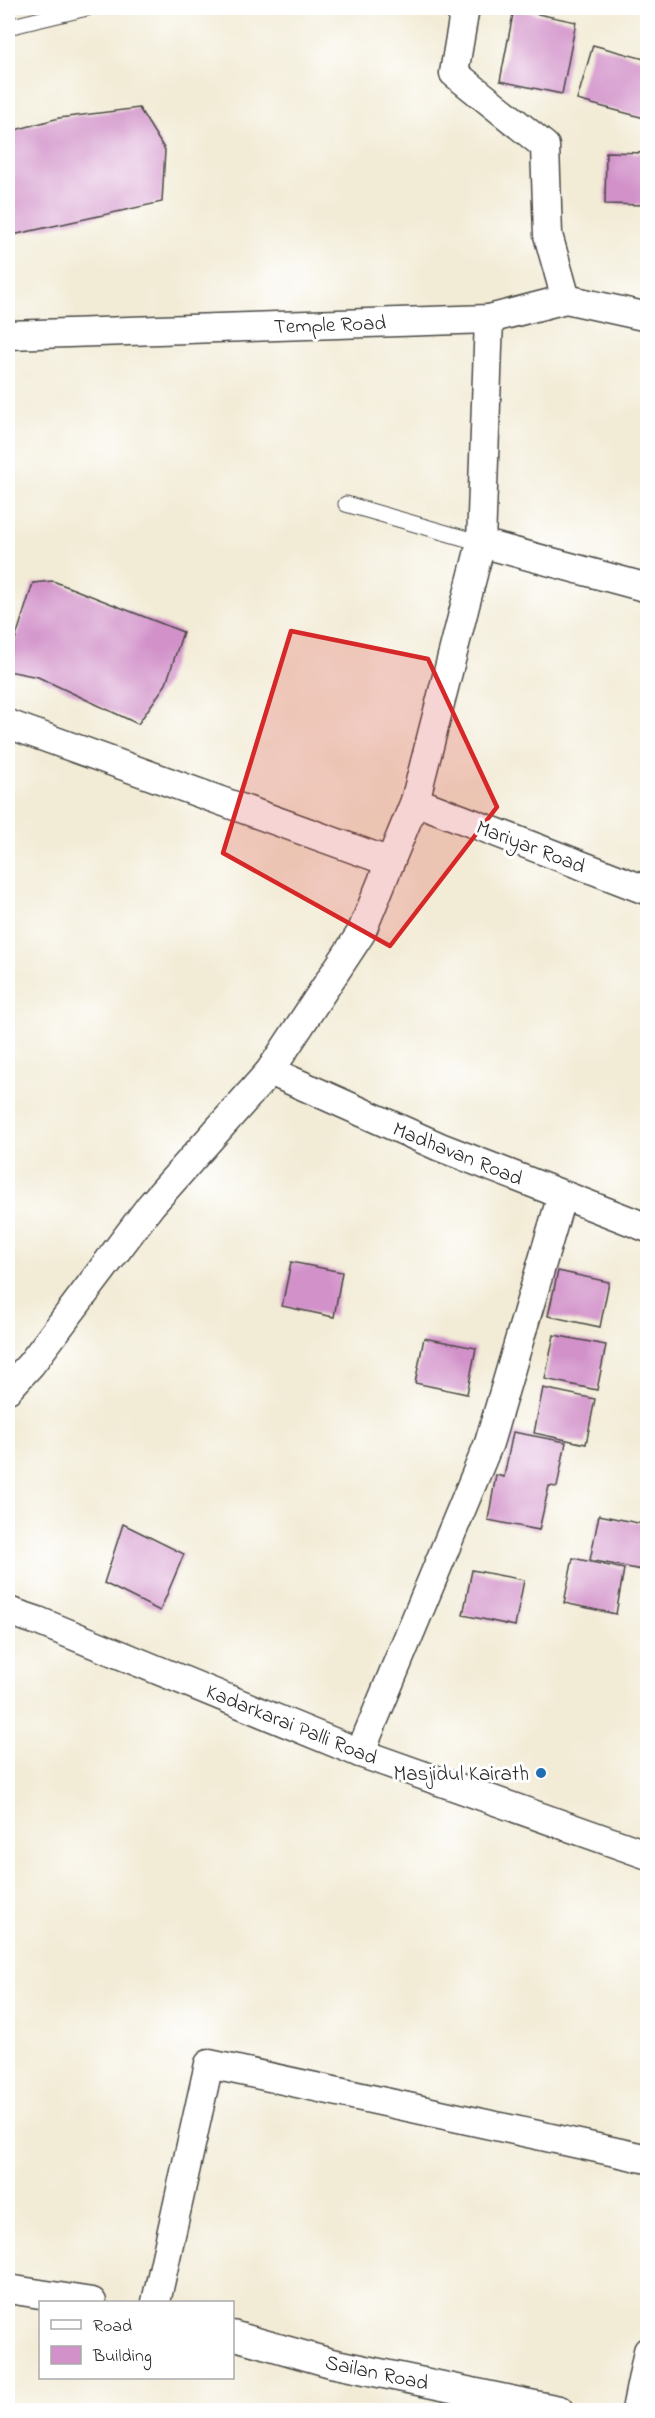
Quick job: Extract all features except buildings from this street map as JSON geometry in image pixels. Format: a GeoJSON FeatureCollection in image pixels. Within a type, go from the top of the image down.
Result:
{"type":"FeatureCollection","features":[{"type":"Feature","properties":{"kind":"street"},"geometry":{"type":"LineString","coordinates":[[465,8],[454,72],[545,146],[548,235],[566,299]]}},
{"type":"Feature","properties":{"kind":"street","name":"Temple Road"},"geometry":{"type":"LineString","coordinates":[[8,335],[489,319],[566,299],[648,317]]}},
{"type":"Feature","properties":{"kind":"street"},"geometry":{"type":"LineString","coordinates":[[8,1389],[31,1364],[152,1205],[270,1071],[361,933],[415,801],[481,543],[489,319]]}},
{"type":"Feature","properties":{"kind":"street"},"geometry":{"type":"LineString","coordinates":[[481,543],[648,588]]}},
{"type":"Feature","properties":{"kind":"street"},"geometry":{"type":"LineString","coordinates":[[8,724],[390,862]]}},
{"type":"Feature","properties":{"kind":"street","name":"Mariyar Road"},"geometry":{"type":"LineString","coordinates":[[415,801],[648,891]]}},
{"type":"Feature","properties":{"kind":"street","name":"Madhavan Road"},"geometry":{"type":"LineString","coordinates":[[270,1071],[440,1147],[648,1228]]}},
{"type":"Feature","properties":{"kind":"street"},"geometry":{"type":"LineString","coordinates":[[360,1753],[489,1443],[562,1195]]}},
{"type":"Feature","properties":{"kind":"street","name":"Kadarkarai Palli Road"},"geometry":{"type":"LineString","coordinates":[[8,1611],[38,1621],[360,1753],[648,1855]]}},
{"type":"Feature","properties":{"kind":"street"},"geometry":{"type":"LineString","coordinates":[[156,2301],[209,2064],[648,2159]]}},
{"type":"Feature","properties":{"kind":"street"},"geometry":{"type":"LineString","coordinates":[[8,2289],[86,2301]]}},
{"type":"Feature","properties":{"kind":"street","name":"Sailan Road"},"geometry":{"type":"LineString","coordinates":[[234,2336],[331,2363],[558,2410]]}},
{"type":"Feature","properties":{"kind":"street"},"geometry":{"type":"LineString","coordinates":[[636,2410],[648,2351]]}},
{"type":"Feature","properties":{"kind":"lane"},"geometry":{"type":"LineString","coordinates":[[8,27],[87,8]]}},
{"type":"Feature","properties":{"kind":"lane"},"geometry":{"type":"LineString","coordinates":[[346,504],[481,543]]}},
{"type":"Feature","properties":{"kind":"highlighted area"},"geometry":{"type":"Polygon","coordinates":[[[291,631],[428,659],[497,807],[390,946],[223,853],[291,631]]]}},
{"type":"Feature","properties":{"kind":"place","name":"Masjidul Kairath"},"geometry":{"type":"Point","coordinates":[541,1773]}}]}
